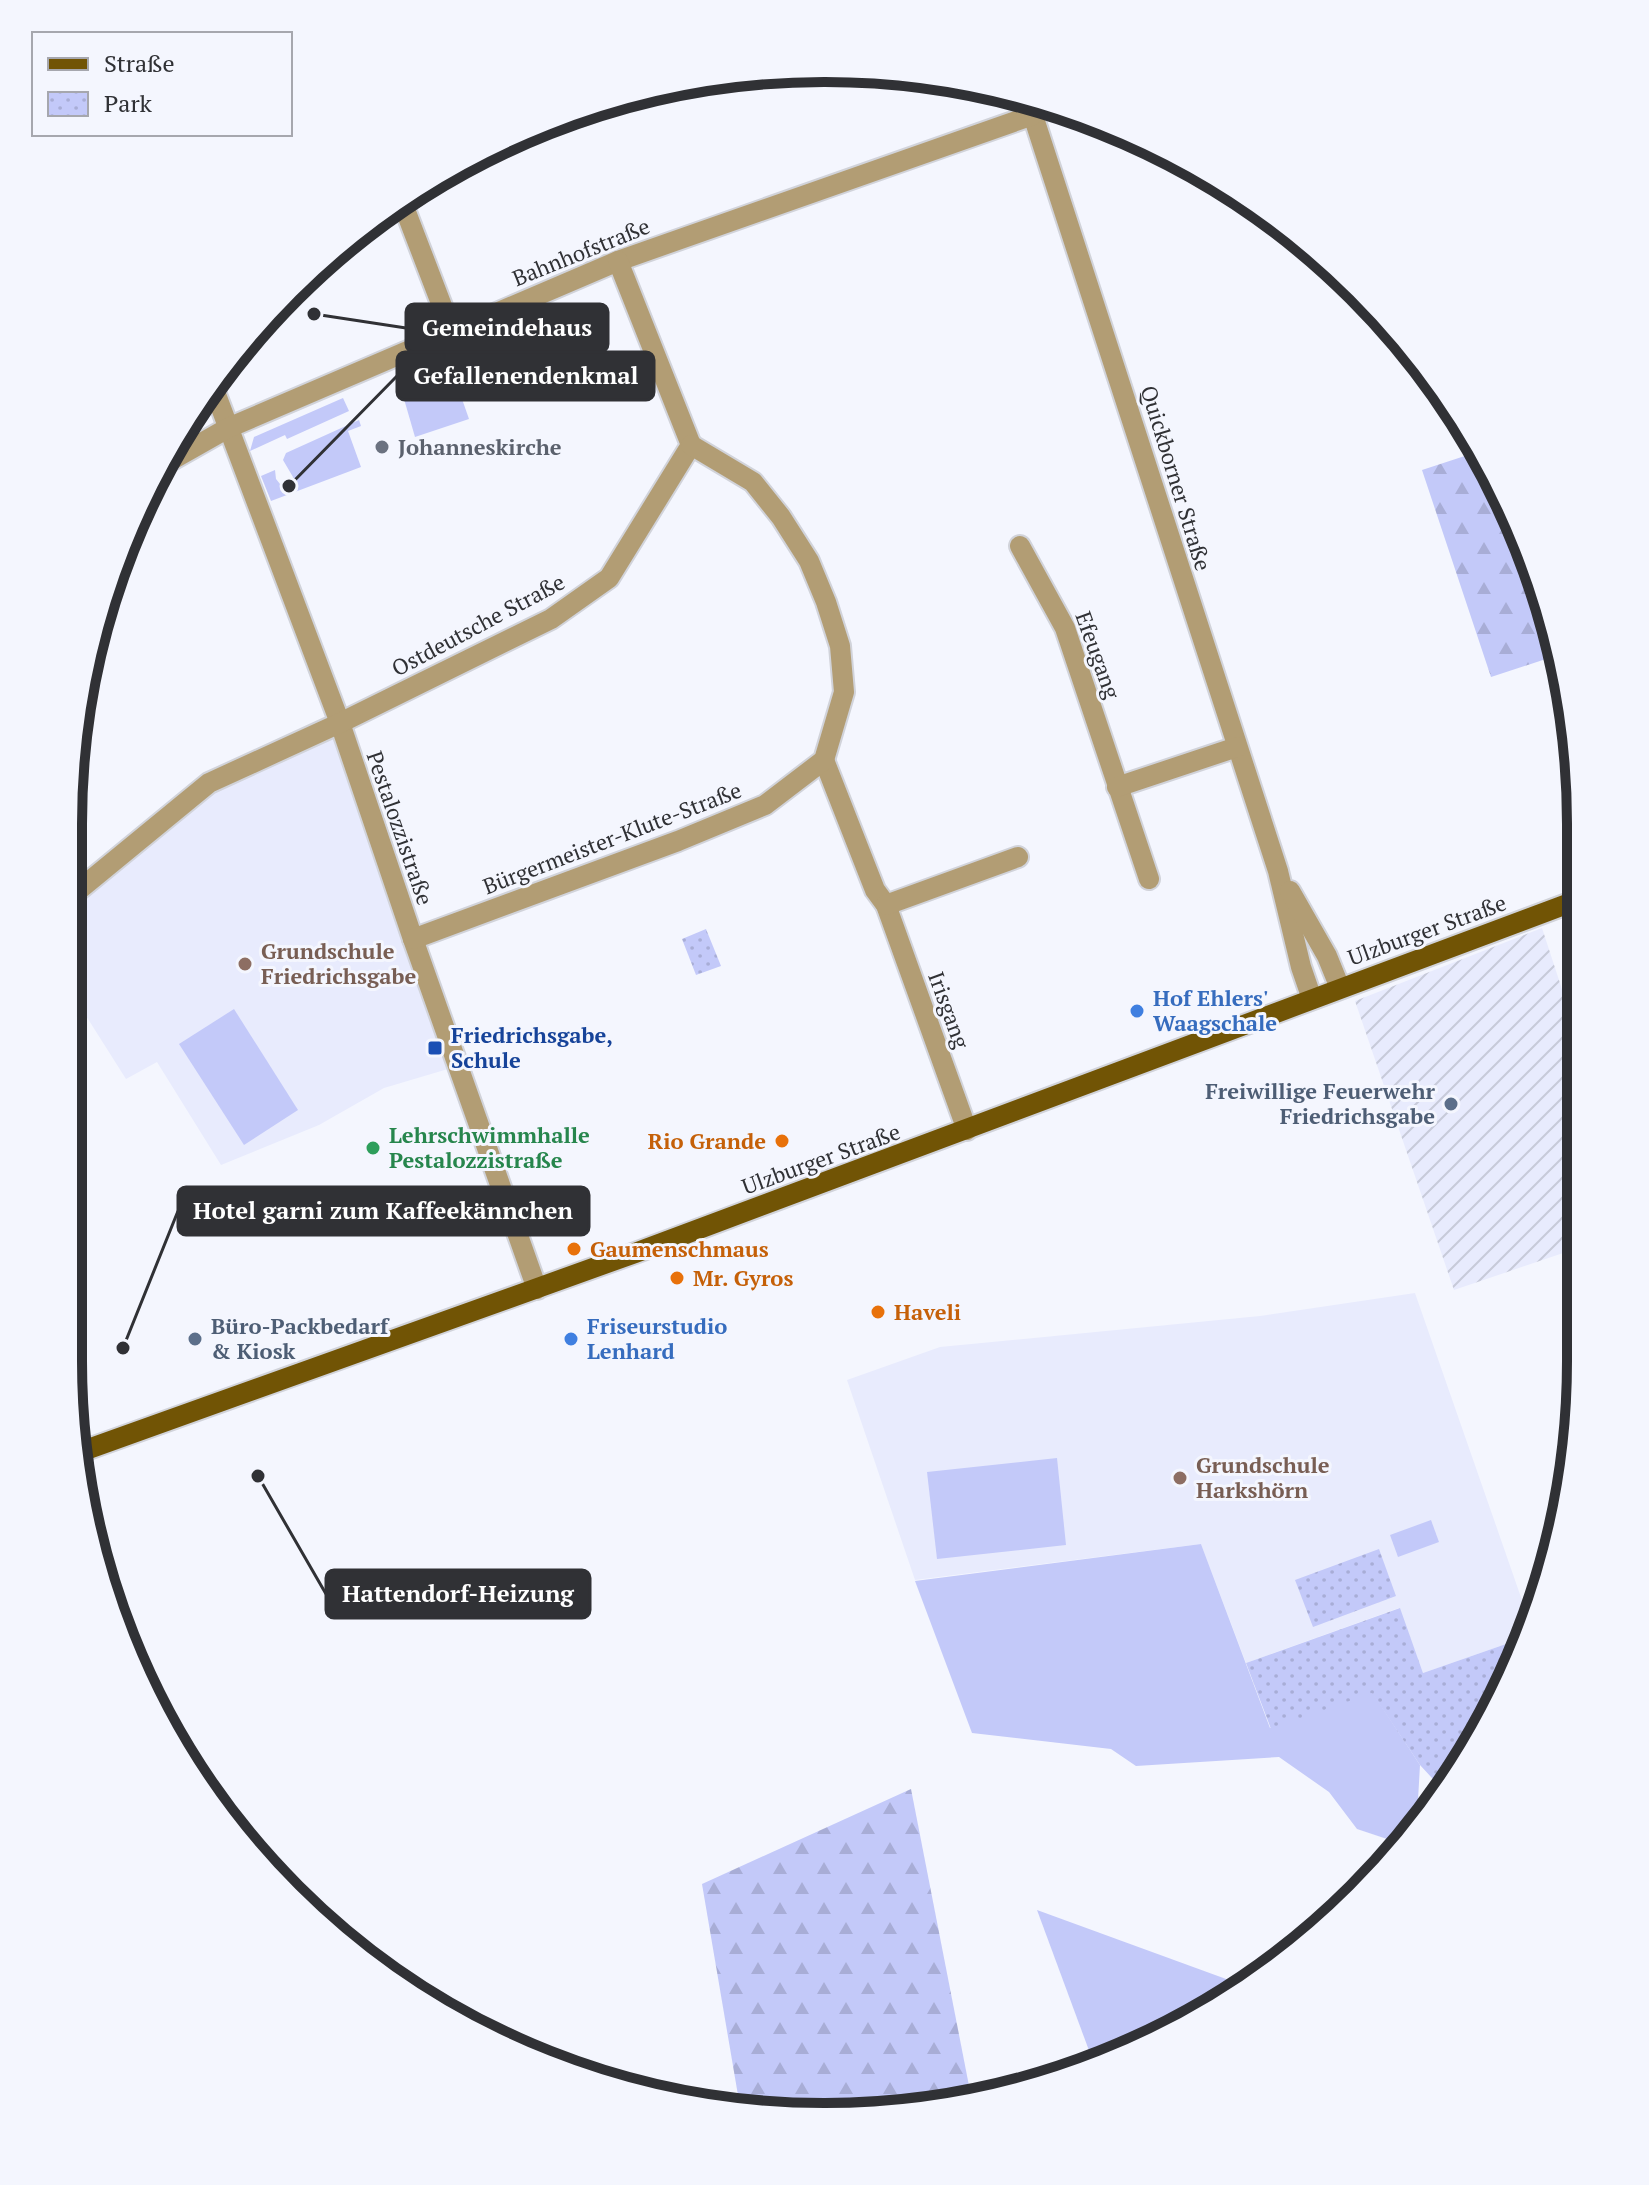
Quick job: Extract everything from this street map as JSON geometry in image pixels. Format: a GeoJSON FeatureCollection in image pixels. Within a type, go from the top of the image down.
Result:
{"type":"FeatureCollection","features":[{"type":"Feature","properties":{"kind":"main road","name":"Ulzburger Straße"},"geometry":{"type":"LineString","coordinates":[[87,1449],[537,1289],[1567,904]]}},
{"type":"Feature","properties":{"kind":"street","name":"Bahnhofstraße"},"geometry":{"type":"LineString","coordinates":[[180,455],[228,428],[618,261],[1025,109]]}},
{"type":"Feature","properties":{"kind":"street","name":"Quickborner Straße"},"geometry":{"type":"LineString","coordinates":[[1033,112],[1278,871],[1301,967],[1312,999]]}},
{"type":"Feature","properties":{"kind":"street"},"geometry":{"type":"LineString","coordinates":[[406,211],[452,332]]}},
{"type":"Feature","properties":{"kind":"street"},"geometry":{"type":"LineString","coordinates":[[618,261],[691,445],[753,482],[781,517],[809,561],[826,602],[840,646],[844,692],[824,760]]}},
{"type":"Feature","properties":{"kind":"street","name":"Pestalozzistraße"},"geometry":{"type":"LineString","coordinates":[[217,398],[340,723],[537,1289]]}},
{"type":"Feature","properties":{"kind":"street","name":"Ostdeutsche Straße"},"geometry":{"type":"LineString","coordinates":[[82,887],[209,783],[340,723],[551,619],[609,578],[691,445]]}},
{"type":"Feature","properties":{"kind":"street","name":"Efeugang"},"geometry":{"type":"LineString","coordinates":[[1020,546],[1065,628],[1149,879]]}},
{"type":"Feature","properties":{"kind":"street"},"geometry":{"type":"LineString","coordinates":[[1117,787],[1237,747]]}},
{"type":"Feature","properties":{"kind":"street","name":"Irisgang"},"geometry":{"type":"LineString","coordinates":[[824,760],[875,890],[886,905],[967,1130]]}},
{"type":"Feature","properties":{"kind":"street","name":"Bürgermeister-Klute-Straße"},"geometry":{"type":"LineString","coordinates":[[413,939],[678,841],[765,805],[824,760]]}},
{"type":"Feature","properties":{"kind":"street"},"geometry":{"type":"LineString","coordinates":[[886,905],[1018,857]]}},
{"type":"Feature","properties":{"kind":"street","name":"Quickborner Straße"},"geometry":{"type":"LineString","coordinates":[[1278,871],[1327,956],[1340,988]]}},
{"type":"Feature","properties":{"kind":"shaded area","name":"Grundschule Friedrichsgabe"},"geometry":{"type":"Polygon","coordinates":[[[340,723],[458,1066],[384,1088],[319,1125],[221,1165],[157,1062],[126,1079],[82,1010],[82,887],[209,783],[340,723]]]}},
{"type":"Feature","properties":{"kind":"shaded area","name":"Freiwillige Feuerwehr Friedrichsgabe"},"geometry":{"type":"Polygon","coordinates":[[[1542,928],[1567,1005],[1567,1252],[1454,1290],[1355,1001],[1542,928]]]}},
{"type":"Feature","properties":{"kind":"shaded area","name":"Grundschule Harkshörn"},"geometry":{"type":"Polygon","coordinates":[[[1415,1293],[1525,1608],[1511,1642],[1423,1673],[1399,1608],[1246,1663],[1201,1544],[915,1580],[847,1380],[940,1347],[1260,1316],[1415,1293]]]}},
{"type":"Feature","properties":{"kind":"green space"},"geometry":{"type":"Polygon","coordinates":[[[455,379],[469,419],[415,437],[404,399],[455,379]]]}},
{"type":"Feature","properties":{"kind":"green space"},"geometry":{"type":"Polygon","coordinates":[[[343,398],[349,411],[287,439],[285,435],[250,451],[254,437],[343,398]]]}},
{"type":"Feature","properties":{"kind":"green space"},"geometry":{"type":"Polygon","coordinates":[[[359,420],[361,426],[348,431],[361,467],[271,501],[261,476],[275,470],[280,484],[290,482],[293,477],[283,460],[286,453],[359,420]]]}},
{"type":"Feature","properties":{"kind":"green space"},"geometry":{"type":"Polygon","coordinates":[[[1469,455],[1510,540],[1528,586],[1548,658],[1491,677],[1422,470],[1469,455]]]}},
{"type":"Feature","properties":{"kind":"green space"},"geometry":{"type":"Polygon","coordinates":[[[706,929],[721,966],[696,975],[682,939],[706,929]]]}},
{"type":"Feature","properties":{"kind":"green space"},"geometry":{"type":"Polygon","coordinates":[[[234,1009],[298,1110],[244,1145],[179,1044],[234,1009]]]}},
{"type":"Feature","properties":{"kind":"green space"},"geometry":{"type":"Polygon","coordinates":[[[1057,1458],[1066,1545],[937,1559],[927,1472],[1057,1458]]]}},
{"type":"Feature","properties":{"kind":"green space"},"geometry":{"type":"Polygon","coordinates":[[[1431,1520],[1439,1542],[1398,1557],[1390,1535],[1431,1520]]]}},
{"type":"Feature","properties":{"kind":"green space"},"geometry":{"type":"Polygon","coordinates":[[[1201,1544],[1270,1728],[1372,1692],[1420,1765],[1418,1800],[1391,1840],[1357,1829],[1329,1792],[1279,1757],[1136,1766],[1111,1749],[972,1733],[915,1581],[1201,1544]]]}},
{"type":"Feature","properties":{"kind":"green space"},"geometry":{"type":"Polygon","coordinates":[[[1379,1549],[1396,1596],[1313,1627],[1295,1580],[1379,1549]]]}},
{"type":"Feature","properties":{"kind":"green space"},"geometry":{"type":"Polygon","coordinates":[[[1400,1608],[1423,1673],[1511,1642],[1468,1732],[1436,1782],[1420,1765],[1372,1693],[1271,1729],[1246,1663],[1400,1608]]]}},
{"type":"Feature","properties":{"kind":"green space"},"geometry":{"type":"Polygon","coordinates":[[[911,1789],[970,2089],[921,2097],[824,2103],[738,2098],[702,1884],[911,1789]]]}},
{"type":"Feature","properties":{"kind":"green space"},"geometry":{"type":"Polygon","coordinates":[[[1037,1910],[1232,1981],[1153,2026],[1090,2053],[1037,1910]]]}},
{"type":"Feature","properties":{"kind":"place","name":"Gemeindehaus"},"geometry":{"type":"Point","coordinates":[314,314]}},
{"type":"Feature","properties":{"kind":"place","name":"Johanneskirche"},"geometry":{"type":"Point","coordinates":[382,447]}},
{"type":"Feature","properties":{"kind":"place","name":"Gefallenendenkmal"},"geometry":{"type":"Point","coordinates":[289,486]}},
{"type":"Feature","properties":{"kind":"place","name":"Grundschule Friedrichsgabe"},"geometry":{"type":"Point","coordinates":[245,964]}},
{"type":"Feature","properties":{"kind":"place","name":"Hof Ehlers' Waagschale"},"geometry":{"type":"Point","coordinates":[1137,1011]}},
{"type":"Feature","properties":{"kind":"place","name":"Friedrichsgabe, Schule"},"geometry":{"type":"Point","coordinates":[435,1048]}},
{"type":"Feature","properties":{"kind":"place","name":"Freiwillige Feuerwehr Friedrichsgabe"},"geometry":{"type":"Point","coordinates":[1451,1104]}},
{"type":"Feature","properties":{"kind":"place","name":"Rio Grande"},"geometry":{"type":"Point","coordinates":[782,1141]}},
{"type":"Feature","properties":{"kind":"place","name":"Lehrschwimmhalle Pestalozzistraße"},"geometry":{"type":"Point","coordinates":[373,1148]}},
{"type":"Feature","properties":{"kind":"place","name":"Gaumenschmaus"},"geometry":{"type":"Point","coordinates":[574,1249]}},
{"type":"Feature","properties":{"kind":"place","name":"Mr. Gyros"},"geometry":{"type":"Point","coordinates":[677,1278]}},
{"type":"Feature","properties":{"kind":"place","name":"Haveli"},"geometry":{"type":"Point","coordinates":[878,1312]}},
{"type":"Feature","properties":{"kind":"place","name":"Büro-Packbedarf & Kiosk"},"geometry":{"type":"Point","coordinates":[195,1339]}},
{"type":"Feature","properties":{"kind":"place","name":"Friseurstudio Lenhard"},"geometry":{"type":"Point","coordinates":[571,1339]}},
{"type":"Feature","properties":{"kind":"place","name":"Hotel garni zum Kaffeekännchen"},"geometry":{"type":"Point","coordinates":[123,1348]}},
{"type":"Feature","properties":{"kind":"place","name":"Hattendorf-Heizung"},"geometry":{"type":"Point","coordinates":[258,1476]}},
{"type":"Feature","properties":{"kind":"place","name":"Grundschule Harkshörn"},"geometry":{"type":"Point","coordinates":[1180,1478]}}]}
